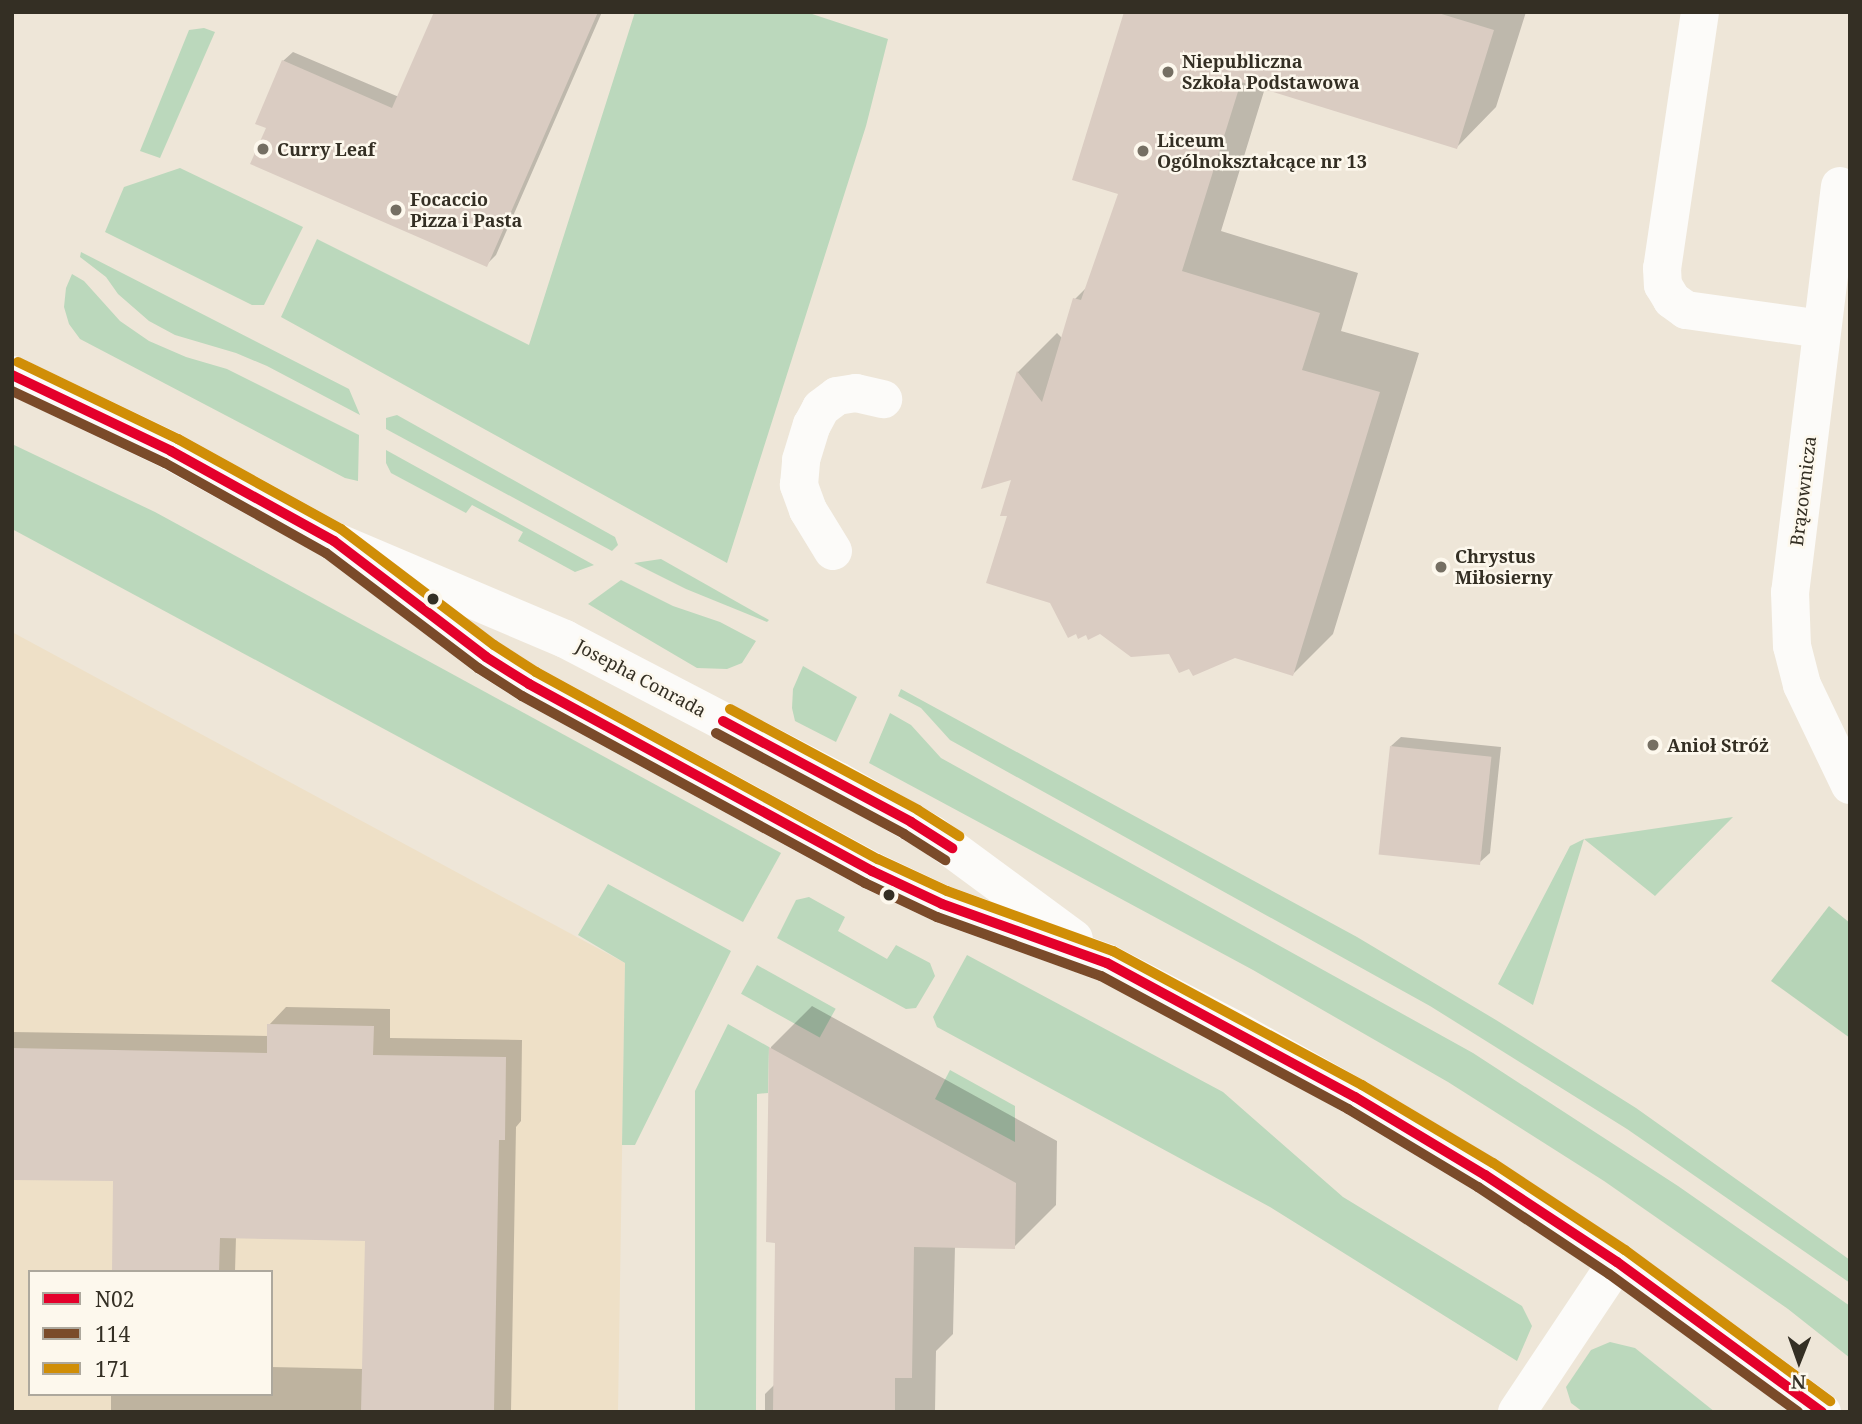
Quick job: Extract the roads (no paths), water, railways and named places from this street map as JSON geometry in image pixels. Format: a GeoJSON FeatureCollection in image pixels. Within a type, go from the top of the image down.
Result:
{"type":"FeatureCollection","features":[{"type":"Feature","properties":{"kind":"street"},"geometry":{"type":"LineString","coordinates":[[1700,12],[1662,268],[1663,285],[1672,300],[1686,310],[1821,329]]}},
{"type":"Feature","properties":{"kind":"street","name":"Brązownicza"},"geometry":{"type":"LineString","coordinates":[[1842,201],[1821,329],[1790,592],[1792,646],[1802,685],[1850,785]]}},
{"type":"Feature","properties":{"kind":"street","name":"Josepha Conrada"},"geometry":{"type":"LineString","coordinates":[[12,375],[171,451],[334,541],[531,622],[838,781],[933,835],[1107,963]]}},
{"type":"Feature","properties":{"kind":"street"},"geometry":{"type":"LineString","coordinates":[[834,551],[808,510],[799,485],[801,460],[811,425],[821,408],[837,396],[856,393],[883,399]]}},
{"type":"Feature","properties":{"kind":"street","name":"Josepha Conrada"},"geometry":{"type":"LineString","coordinates":[[334,541],[507,670],[775,819],[894,883],[1107,963],[1232,1028],[1355,1097],[1485,1175],[1617,1262],[1807,1407]]}},
{"type":"Feature","properties":{"kind":"street"},"geometry":{"type":"LineString","coordinates":[[1517,1412],[1617,1262]]}},
{"type":"Feature","properties":{"kind":"place","name":"Niepubliczna Szkoła Podstawowa"},"geometry":{"type":"Point","coordinates":[1168,72]}},
{"type":"Feature","properties":{"kind":"place","name":"Curry Leaf"},"geometry":{"type":"Point","coordinates":[263,149]}},
{"type":"Feature","properties":{"kind":"place","name":"Liceum Ogólnokształcące nr 13"},"geometry":{"type":"Point","coordinates":[1143,151]}},
{"type":"Feature","properties":{"kind":"place","name":"Focaccio Pizza i Pasta"},"geometry":{"type":"Point","coordinates":[396,210]}},
{"type":"Feature","properties":{"kind":"place","name":"Chrystus Miłosierny"},"geometry":{"type":"Point","coordinates":[1441,567]}},
{"type":"Feature","properties":{"kind":"place","name":"Anioł Stróż"},"geometry":{"type":"Point","coordinates":[1653,745]}}]}
